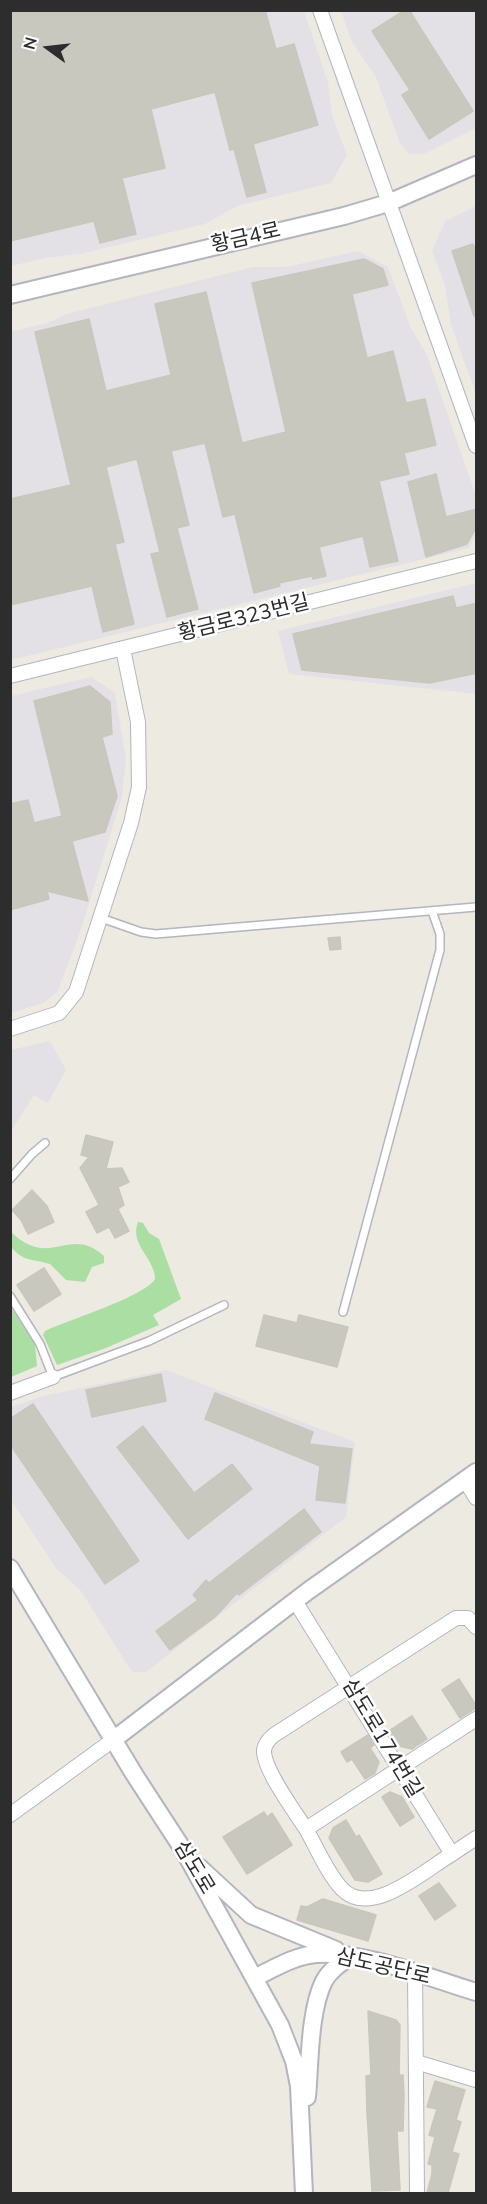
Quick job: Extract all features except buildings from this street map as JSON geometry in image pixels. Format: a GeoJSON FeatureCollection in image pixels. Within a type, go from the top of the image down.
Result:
{"type":"FeatureCollection","features":[{"type":"Feature","properties":{"kind":"street"},"geometry":{"type":"LineString","coordinates":[[320,10],[387,203],[477,446]]}},
{"type":"Feature","properties":{"kind":"street","name":"황금4로"},"geometry":{"type":"LineString","coordinates":[[10,295],[387,203],[477,165]]}},
{"type":"Feature","properties":{"kind":"street","name":"황금로323번길"},"geometry":{"type":"LineString","coordinates":[[10,676],[477,561]]}},
{"type":"Feature","properties":{"kind":"street"},"geometry":{"type":"LineString","coordinates":[[10,1029],[49,1017],[69,1004],[82,979],[131,823],[139,787],[138,722],[123,649]]}},
{"type":"Feature","properties":{"kind":"street"},"geometry":{"type":"LineString","coordinates":[[10,1393],[53,1377]]}},
{"type":"Feature","properties":{"kind":"street"},"geometry":{"type":"LineString","coordinates":[[10,1815],[113,1740],[295,1601],[471,1476],[477,1497]]}},
{"type":"Feature","properties":{"kind":"street","name":"삼도로"},"geometry":{"type":"LineString","coordinates":[[10,1568],[113,1740],[184,1851],[256,1977],[280,2025],[294,2061],[299,2086],[304,2152],[304,2193]]}},
{"type":"Feature","properties":{"kind":"street","name":"삼도로174번길"},"geometry":{"type":"LineString","coordinates":[[295,1601],[452,1854]]}},
{"type":"Feature","properties":{"kind":"street"},"geometry":{"type":"LineString","coordinates":[[477,1627],[468,1618],[456,1618],[274,1735],[265,1745],[264,1752],[270,1769],[340,1886],[353,1896],[364,1899],[383,1896],[477,1838]]}},
{"type":"Feature","properties":{"kind":"street"},"geometry":{"type":"LineString","coordinates":[[306,1829],[477,1719]]}},
{"type":"Feature","properties":{"kind":"street"},"geometry":{"type":"LineString","coordinates":[[184,1851],[251,1915],[287,1932],[351,1956]]}},
{"type":"Feature","properties":{"kind":"street","name":"삼도공단로"},"geometry":{"type":"LineString","coordinates":[[256,1977],[291,1960],[314,1954],[351,1956],[477,1992]]}},
{"type":"Feature","properties":{"kind":"street"},"geometry":{"type":"LineString","coordinates":[[304,2152],[310,2056],[318,2000],[329,1973],[351,1956]]}},
{"type":"Feature","properties":{"kind":"street"},"geometry":{"type":"LineString","coordinates":[[414,1973],[417,2193]]}},
{"type":"Feature","properties":{"kind":"street"},"geometry":{"type":"LineString","coordinates":[[416,2062],[477,2080]]}},
{"type":"Feature","properties":{"kind":"lane"},"geometry":{"type":"LineString","coordinates":[[101,918],[141,932],[156,934],[477,908]]}},
{"type":"Feature","properties":{"kind":"lane"},"geometry":{"type":"LineString","coordinates":[[343,1312],[440,950],[440,934],[432,911]]}},
{"type":"Feature","properties":{"kind":"lane"},"geometry":{"type":"LineString","coordinates":[[10,1179],[45,1143]]}},
{"type":"Feature","properties":{"kind":"lane"},"geometry":{"type":"LineString","coordinates":[[10,1296],[40,1344],[53,1377],[149,1341],[224,1305]]}},
{"type":"Feature","properties":{"kind":"shaded area"},"geometry":{"type":"Polygon","coordinates":[[[10,11],[304,11],[328,82],[332,115],[347,155],[331,183],[237,206],[205,224],[80,254],[46,258],[11,266],[10,11]]]}},
{"type":"Feature","properties":{"kind":"shaded area"},"geometry":{"type":"Polygon","coordinates":[[[341,11],[476,11],[476,128],[424,154],[409,154],[399,141],[376,77],[352,42],[341,11]]]}},
{"type":"Feature","properties":{"kind":"shaded area"},"geometry":{"type":"Polygon","coordinates":[[[476,206],[476,394],[451,325],[445,285],[432,251],[445,221],[476,206]]]}},
{"type":"Feature","properties":{"kind":"shaded area"},"geometry":{"type":"Polygon","coordinates":[[[358,251],[388,267],[411,328],[427,355],[476,496],[476,534],[469,548],[11,660],[10,332],[47,323],[66,314],[253,267],[286,267],[358,251]]]}},
{"type":"Feature","properties":{"kind":"shaded area"},"geometry":{"type":"Polygon","coordinates":[[[476,583],[476,694],[289,674],[278,631],[476,583]]]}},
{"type":"Feature","properties":{"kind":"shaded area"},"geometry":{"type":"Polygon","coordinates":[[[91,677],[115,693],[126,759],[122,797],[80,932],[58,991],[44,1003],[11,1013],[11,696],[91,677]]]}},
{"type":"Feature","properties":{"kind":"shaded area"},"geometry":{"type":"Polygon","coordinates":[[[50,1041],[66,1070],[48,1103],[34,1095],[11,1131],[11,1050],[50,1041]]]}},
{"type":"Feature","properties":{"kind":"shaded area"},"geometry":{"type":"Polygon","coordinates":[[[166,1370],[355,1442],[346,1517],[146,1672],[132,1672],[81,1591],[56,1568],[11,1500],[10,1407],[43,1396],[166,1370]]]}},
{"type":"Feature","properties":{"kind":"green space"},"geometry":{"type":"Polygon","coordinates":[[[138,1222],[143,1223],[149,1233],[159,1239],[181,1299],[153,1315],[159,1325],[106,1348],[57,1365],[43,1335],[45,1331],[136,1293],[155,1279],[151,1264],[139,1245],[136,1230],[138,1222]]]}},
{"type":"Feature","properties":{"kind":"green space"},"geometry":{"type":"Polygon","coordinates":[[[10,1231],[24,1242],[37,1247],[80,1244],[91,1247],[104,1256],[104,1263],[92,1267],[85,1282],[66,1280],[50,1264],[24,1258],[15,1252],[11,1247],[10,1231]]]}},
{"type":"Feature","properties":{"kind":"green space"},"geometry":{"type":"Polygon","coordinates":[[[10,1306],[35,1345],[37,1366],[11,1377],[10,1306]]]}}]}
